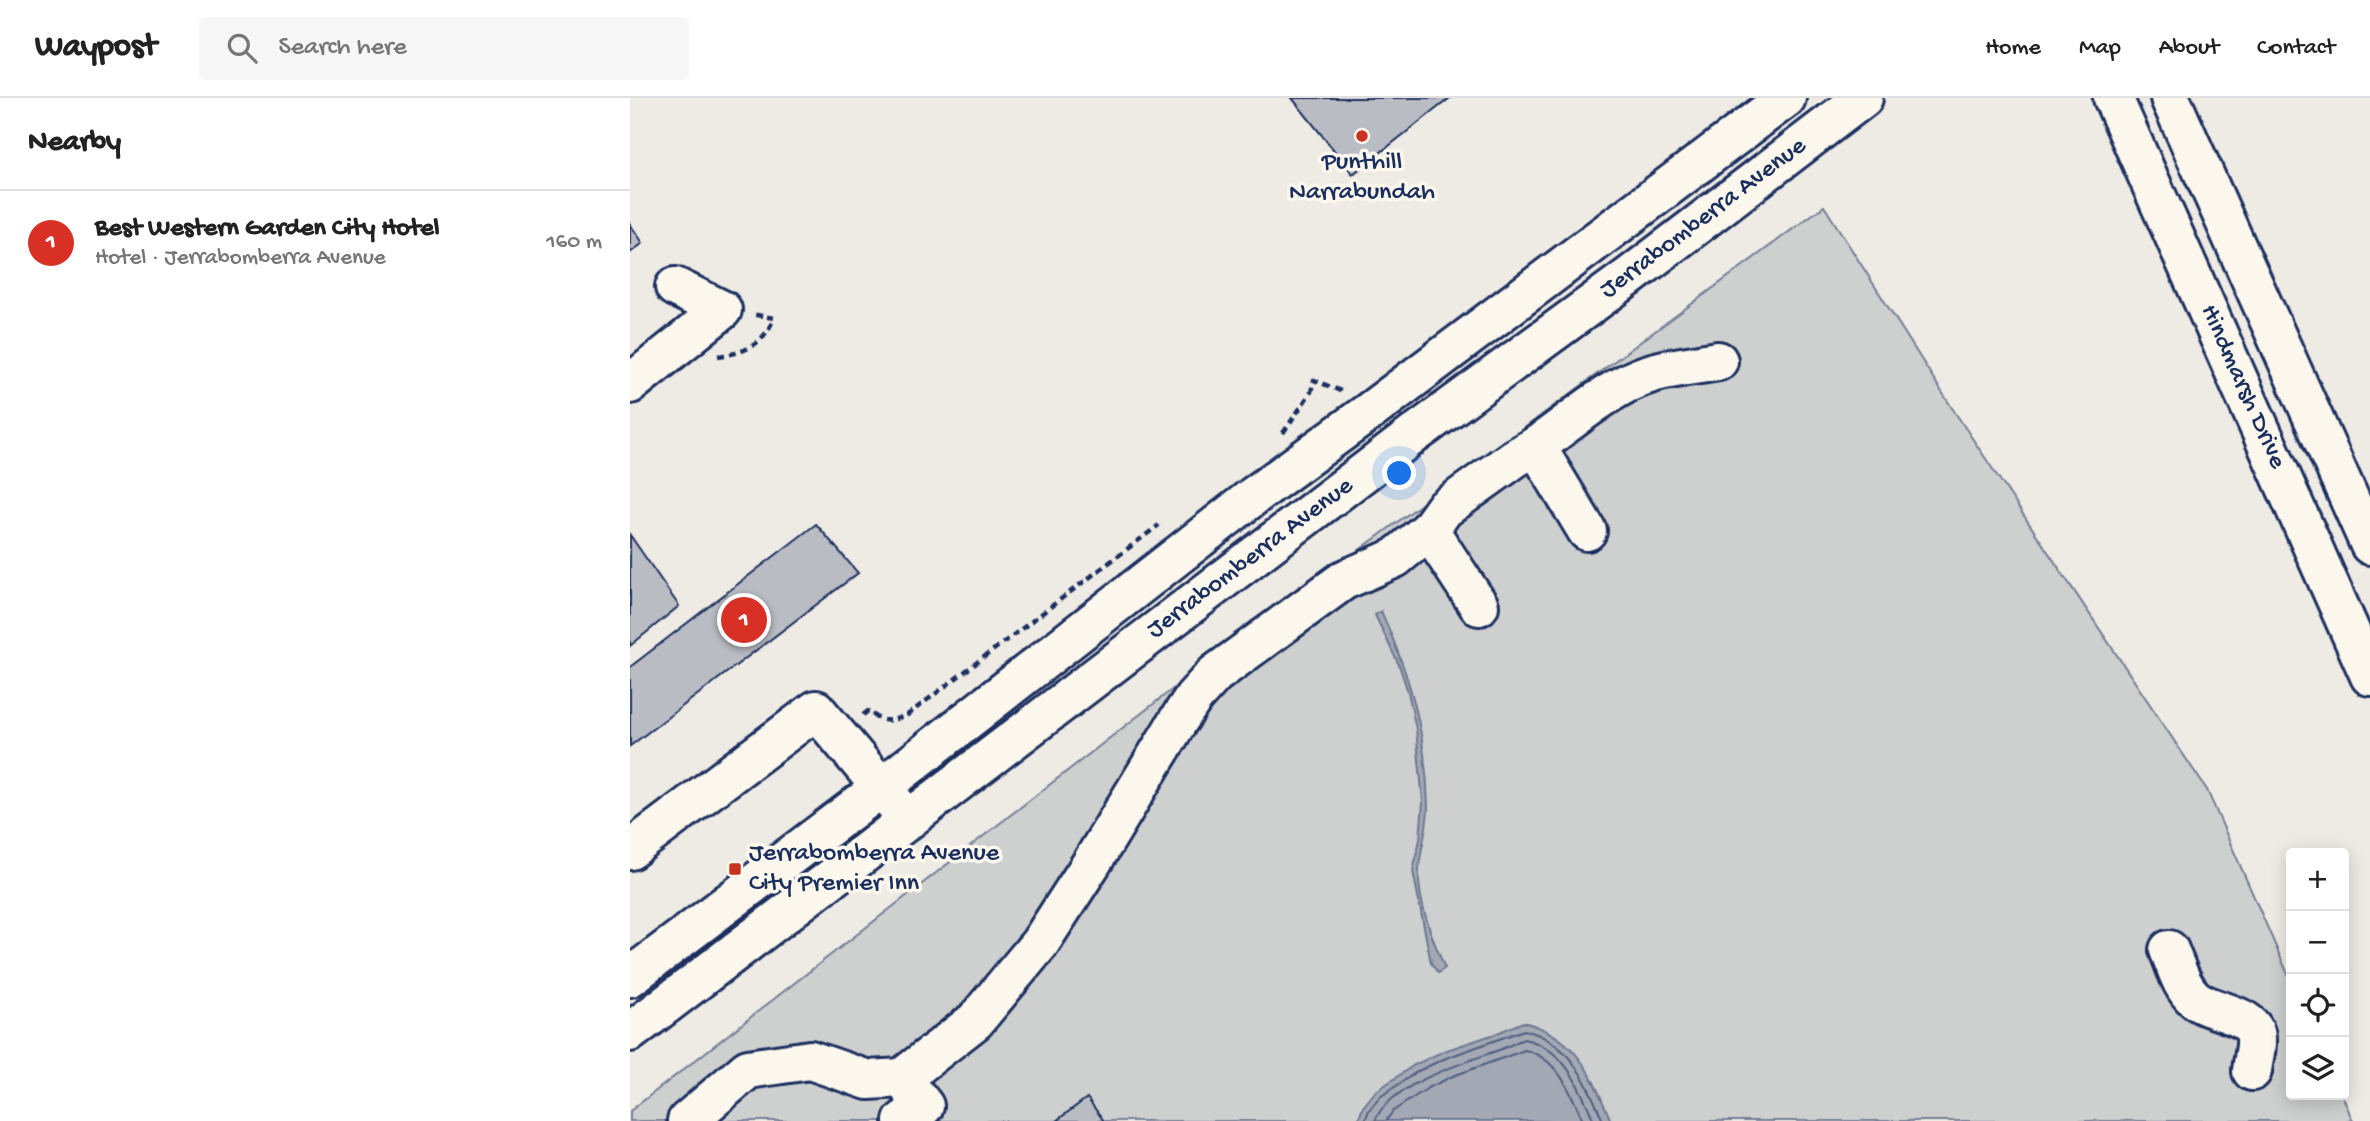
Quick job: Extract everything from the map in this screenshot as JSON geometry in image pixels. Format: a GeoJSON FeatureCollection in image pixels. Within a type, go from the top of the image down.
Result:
{"type":"FeatureCollection","features":[{"type":"Feature","properties":{"kind":"main road","name":"Jerrabomberra Avenue"},"geometry":{"type":"LineString","coordinates":[[630,977],[882,787],[1255,495],[1386,404],[1786,98]]}},
{"type":"Feature","properties":{"kind":"main road","name":"Jerrabomberra Avenue"},"geometry":{"type":"LineString","coordinates":[[630,1032],[1370,468],[1630,276],[1863,98]]}},
{"type":"Feature","properties":{"kind":"main road"},"geometry":{"type":"LineString","coordinates":[[2096,98],[2172,228]]}},
{"type":"Feature","properties":{"kind":"main road","name":"Hindmarsh Drive"},"geometry":{"type":"LineString","coordinates":[[2113,98],[2370,676]]}},
{"type":"Feature","properties":{"kind":"main road","name":"Hindmarsh Drive"},"geometry":{"type":"LineString","coordinates":[[2170,98],[2370,545]]}},
{"type":"Feature","properties":{"kind":"main road"},"geometry":{"type":"LineString","coordinates":[[630,384],[722,310],[676,287]]}},
{"type":"Feature","properties":{"kind":"main road"},"geometry":{"type":"LineString","coordinates":[[687,1121],[748,1069],[810,1060],[868,1080],[902,1078],[975,1021],[1040,943],[1178,721],[1194,697],[1215,674],[1344,580],[1395,558],[1429,530],[1444,509],[1611,393],[1636,379],[1657,372],[1718,361]]}},
{"type":"Feature","properties":{"kind":"main road"},"geometry":{"type":"LineString","coordinates":[[1370,468],[1383,439],[1386,404],[1423,410],[1452,406]]}},
{"type":"Feature","properties":{"kind":"main road"},"geometry":{"type":"LineString","coordinates":[[1536,446],[1587,531]]}},
{"type":"Feature","properties":{"kind":"main road"},"geometry":{"type":"LineString","coordinates":[[1429,530],[1479,606]]}},
{"type":"Feature","properties":{"kind":"main road"},"geometry":{"type":"LineString","coordinates":[[630,850],[816,710],[908,819]]}},
{"type":"Feature","properties":{"kind":"main road"},"geometry":{"type":"LineString","coordinates":[[2169,950],[2192,996],[2208,1007],[2246,1021],[2253,1028],[2256,1040],[2252,1071]]}},
{"type":"Feature","properties":{"kind":"main road"},"geometry":{"type":"LineString","coordinates":[[902,1078],[924,1106],[903,1121]]}},
{"type":"Feature","properties":{"kind":"path"},"geometry":{"type":"LineString","coordinates":[[1279,438],[1311,392],[1314,380]]}},
{"type":"Feature","properties":{"kind":"path"},"geometry":{"type":"LineString","coordinates":[[837,735],[868,711],[880,721],[906,716],[1163,522]]}},
{"type":"Feature","properties":{"kind":"shaded area"},"geometry":{"type":"Polygon","coordinates":[[[1824,206],[1954,411],[2207,790],[2286,970],[2286,1100],[2344,1100],[2353,1121],[630,1121],[630,1111],[1192,674],[1824,206]]]}},
{"type":"Feature","properties":{"kind":"water"},"geometry":{"type":"Polygon","coordinates":[[[1381,611],[1409,683],[1424,754],[1428,807],[1419,881],[1427,920],[1445,968],[1438,973],[1431,963],[1413,871],[1420,839],[1423,802],[1416,729],[1399,665],[1375,615],[1381,611]]]}},
{"type":"Feature","properties":{"kind":"water"},"geometry":{"type":"Polygon","coordinates":[[[1523,1022],[1557,1037],[1580,1059],[1611,1121],[1358,1121],[1363,1107],[1375,1092],[1414,1065],[1523,1022]]]}},
{"type":"Feature","properties":{"kind":"building","name":"Punthill Narrabundah"},"geometry":{"type":"Polygon","coordinates":[[[1292,98],[1450,98],[1353,174],[1292,98]]]}},
{"type":"Feature","properties":{"kind":"building"},"geometry":{"type":"Polygon","coordinates":[[[630,224],[643,243],[630,253],[630,224]]]}},
{"type":"Feature","properties":{"kind":"building"},"geometry":{"type":"Polygon","coordinates":[[[816,524],[858,573],[630,746],[630,667],[816,524]]]}},
{"type":"Feature","properties":{"kind":"building"},"geometry":{"type":"Polygon","coordinates":[[[630,535],[679,606],[630,646],[630,535]]]}},
{"type":"Feature","properties":{"kind":"building"},"geometry":{"type":"Polygon","coordinates":[[[1087,1098],[1104,1121],[1056,1121],[1087,1098]]]}},
{"type":"Feature","properties":{"kind":"place","name":"Punthill Narrabundah"},"geometry":{"type":"Point","coordinates":[1362,136]}},
{"type":"Feature","properties":{"kind":"place","name":"Best Western Garden City Hotel"},"geometry":{"type":"Point","coordinates":[744,620]}},
{"type":"Feature","properties":{"kind":"place","name":"Jerrabomberra Avenue City Premier Inn"},"geometry":{"type":"Point","coordinates":[735,869]}}]}
